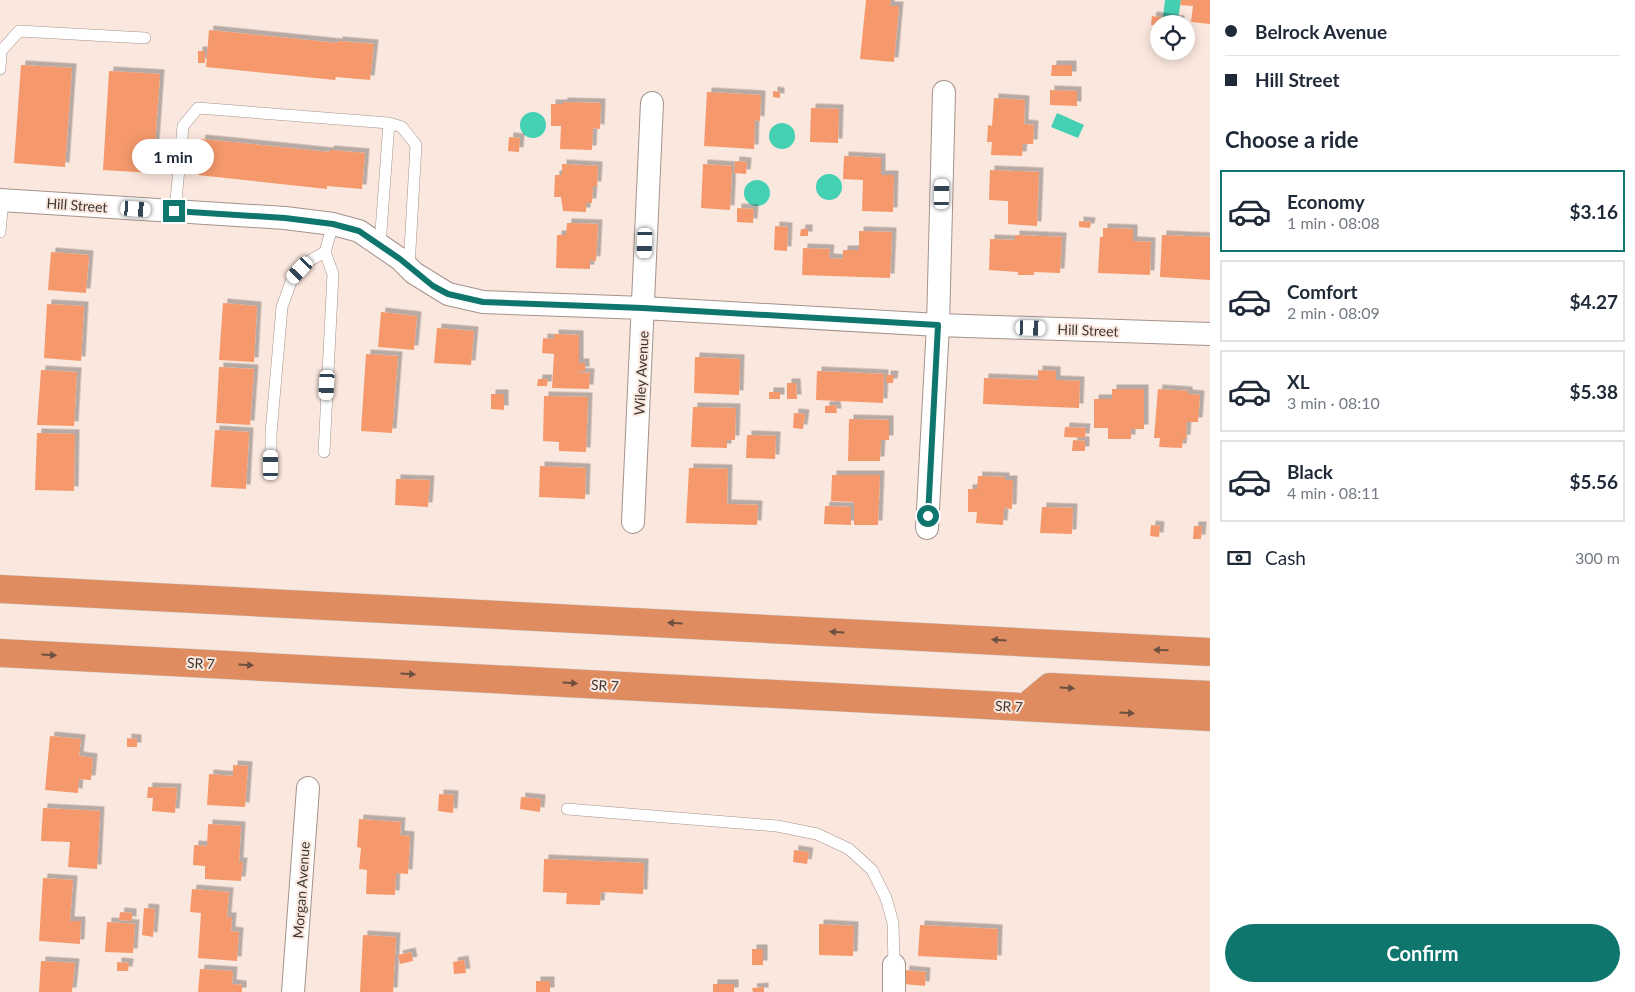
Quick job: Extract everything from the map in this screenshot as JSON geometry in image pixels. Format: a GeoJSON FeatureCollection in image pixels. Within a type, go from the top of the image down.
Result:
{"type":"FeatureCollection","features":[{"type":"Feature","properties":{"kind":"highway"},"geometry":{"type":"LineString","coordinates":[[0,589],[1210,652]]}},
{"type":"Feature","properties":{"kind":"highway","name":"SR 7"},"geometry":{"type":"LineString","coordinates":[[0,652],[1210,717]]}},
{"type":"Feature","properties":{"kind":"highway"},"geometry":{"type":"LineString","coordinates":[[1026,707],[1050,687],[1210,695]]}},
{"type":"Feature","properties":{"kind":"street"},"geometry":{"type":"LineString","coordinates":[[927,528],[938,325],[944,92]]}},
{"type":"Feature","properties":{"kind":"street","name":"Wiley Avenue"},"geometry":{"type":"LineString","coordinates":[[634,522],[652,104]]}},
{"type":"Feature","properties":{"kind":"street","name":"Hill Street"},"geometry":{"type":"LineString","coordinates":[[2,200],[333,224],[359,231],[448,294],[483,302],[643,308],[938,325],[1210,334]]}},
{"type":"Feature","properties":{"kind":"street","name":"Morgan Avenue"},"geometry":{"type":"LineString","coordinates":[[293,992],[308,788]]}},
{"type":"Feature","properties":{"kind":"street"},"geometry":{"type":"LineString","coordinates":[[894,965],[894,992]]}},
{"type":"Feature","properties":{"kind":"lane"},"geometry":{"type":"LineString","coordinates":[[0,69],[1,51],[19,32],[145,38]]}},
{"type":"Feature","properties":{"kind":"lane"},"geometry":{"type":"LineString","coordinates":[[174,211],[183,126],[198,108],[389,123],[402,127],[416,145],[409,267]]}},
{"type":"Feature","properties":{"kind":"lane"},"geometry":{"type":"LineString","coordinates":[[380,245],[389,123]]}},
{"type":"Feature","properties":{"kind":"lane"},"geometry":{"type":"LineString","coordinates":[[0,232],[2,200]]}},
{"type":"Feature","properties":{"kind":"lane"},"geometry":{"type":"LineString","coordinates":[[324,452],[333,274],[325,252],[333,224]]}},
{"type":"Feature","properties":{"kind":"lane"},"geometry":{"type":"LineString","coordinates":[[271,465],[271,434],[282,307],[292,279],[309,261],[325,252]]}},
{"type":"Feature","properties":{"kind":"lane"},"geometry":{"type":"LineString","coordinates":[[567,809],[776,826],[817,834],[849,850],[872,870],[886,898],[893,923],[894,965]]}},
{"type":"Feature","properties":{"kind":"shaded area"},"geometry":{"type":"Polygon","coordinates":[[[1165,0],[1181,0],[1179,15],[1163,15],[1165,0]]]}},
{"type":"Feature","properties":{"kind":"shaded area"},"geometry":{"type":"Polygon","coordinates":[[[533,112],[542,116],[546,125],[542,134],[533,138],[524,134],[520,125],[524,116],[533,112]]]}},
{"type":"Feature","properties":{"kind":"shaded area"},"geometry":{"type":"Polygon","coordinates":[[[1057,113],[1084,125],[1078,138],[1051,127],[1057,113]]]}},
{"type":"Feature","properties":{"kind":"shaded area"},"geometry":{"type":"Polygon","coordinates":[[[782,123],[791,127],[795,136],[791,145],[782,149],[773,145],[769,136],[773,127],[782,123]]]}},
{"type":"Feature","properties":{"kind":"shaded area"},"geometry":{"type":"Polygon","coordinates":[[[829,174],[838,178],[842,187],[838,196],[829,200],[820,196],[816,187],[820,178],[829,174]]]}},
{"type":"Feature","properties":{"kind":"shaded area"},"geometry":{"type":"Polygon","coordinates":[[[757,180],[766,184],[770,193],[766,202],[757,206],[748,202],[744,193],[748,184],[757,180]]]}},
{"type":"Feature","properties":{"kind":"building"},"geometry":{"type":"Polygon","coordinates":[[[866,0],[891,0],[890,6],[899,6],[894,62],[860,59],[866,0]]]}},
{"type":"Feature","properties":{"kind":"building"},"geometry":{"type":"Polygon","coordinates":[[[1181,0],[1210,0],[1210,24],[1195,22],[1195,15],[1192,15],[1193,6],[1180,5],[1181,0]]]}},
{"type":"Feature","properties":{"kind":"building"},"geometry":{"type":"Polygon","coordinates":[[[209,30],[338,43],[338,41],[374,44],[370,80],[336,77],[335,80],[206,67],[209,30]]]}},
{"type":"Feature","properties":{"kind":"building"},"geometry":{"type":"Polygon","coordinates":[[[198,51],[205,51],[205,63],[198,63],[198,51]]]}},
{"type":"Feature","properties":{"kind":"building"},"geometry":{"type":"Polygon","coordinates":[[[21,65],[72,68],[65,167],[14,163],[21,65]]]}},
{"type":"Feature","properties":{"kind":"building"},"geometry":{"type":"Polygon","coordinates":[[[1052,65],[1072,65],[1072,76],[1051,76],[1052,65]]]}},
{"type":"Feature","properties":{"kind":"building"},"geometry":{"type":"Polygon","coordinates":[[[109,71],[160,74],[153,173],[103,170],[109,71]]]}},
{"type":"Feature","properties":{"kind":"building"},"geometry":{"type":"Polygon","coordinates":[[[1050,90],[1077,91],[1077,106],[1050,105],[1050,90]]]}},
{"type":"Feature","properties":{"kind":"building"},"geometry":{"type":"Polygon","coordinates":[[[773,91],[780,92],[780,98],[773,97],[773,91]]]}},
{"type":"Feature","properties":{"kind":"building"},"geometry":{"type":"Polygon","coordinates":[[[707,92],[761,95],[760,121],[755,120],[754,149],[704,146],[707,92]]]}},
{"type":"Feature","properties":{"kind":"building"},"geometry":{"type":"Polygon","coordinates":[[[994,98],[1025,100],[1024,124],[1034,125],[1033,144],[1023,144],[1022,156],[991,155],[992,142],[987,142],[988,125],[992,126],[994,98]]]}},
{"type":"Feature","properties":{"kind":"building"},"geometry":{"type":"Polygon","coordinates":[[[563,102],[601,103],[600,129],[593,128],[592,150],[560,149],[561,126],[551,126],[551,104],[563,104],[563,102]]]}},
{"type":"Feature","properties":{"kind":"building"},"geometry":{"type":"Polygon","coordinates":[[[811,108],[839,109],[838,143],[810,142],[811,108]]]}},
{"type":"Feature","properties":{"kind":"building"},"geometry":{"type":"Polygon","coordinates":[[[509,137],[520,138],[519,152],[508,151],[509,137]]]}},
{"type":"Feature","properties":{"kind":"building"},"geometry":{"type":"Polygon","coordinates":[[[201,139],[329,152],[330,150],[365,153],[362,189],[327,186],[327,189],[198,175],[201,139]]]}},
{"type":"Feature","properties":{"kind":"building"},"geometry":{"type":"Polygon","coordinates":[[[844,156],[881,158],[881,175],[894,175],[893,212],[862,211],[863,180],[843,179],[844,156]]]}},
{"type":"Feature","properties":{"kind":"building"},"geometry":{"type":"Polygon","coordinates":[[[735,161],[747,162],[746,174],[734,173],[735,161]]]}},
{"type":"Feature","properties":{"kind":"building"},"geometry":{"type":"Polygon","coordinates":[[[562,164],[598,166],[597,186],[593,186],[592,203],[586,203],[586,212],[563,211],[561,197],[554,197],[555,175],[562,175],[562,164]]]}},
{"type":"Feature","properties":{"kind":"building"},"geometry":{"type":"Polygon","coordinates":[[[703,164],[732,166],[730,210],[701,208],[703,164]]]}},
{"type":"Feature","properties":{"kind":"building"},"geometry":{"type":"Polygon","coordinates":[[[990,170],[1039,172],[1037,226],[1008,224],[1008,201],[989,200],[990,170]]]}},
{"type":"Feature","properties":{"kind":"building"},"geometry":{"type":"Polygon","coordinates":[[[737,208],[754,209],[753,223],[737,222],[737,208]]]}},
{"type":"Feature","properties":{"kind":"building"},"geometry":{"type":"Polygon","coordinates":[[[1079,221],[1091,222],[1090,228],[1079,227],[1079,221]]]}},
{"type":"Feature","properties":{"kind":"building"},"geometry":{"type":"Polygon","coordinates":[[[567,223],[598,224],[596,261],[590,260],[590,269],[556,268],[557,235],[566,235],[567,223]]]}},
{"type":"Feature","properties":{"kind":"building"},"geometry":{"type":"Polygon","coordinates":[[[775,226],[788,227],[787,251],[774,250],[775,226]]]}},
{"type":"Feature","properties":{"kind":"building"},"geometry":{"type":"Polygon","coordinates":[[[1103,228],[1133,229],[1133,241],[1151,242],[1150,275],[1098,273],[1100,237],[1103,237],[1103,228]]]}},
{"type":"Feature","properties":{"kind":"building"},"geometry":{"type":"Polygon","coordinates":[[[801,229],[808,229],[808,236],[800,236],[801,229]]]}},
{"type":"Feature","properties":{"kind":"building"},"geometry":{"type":"Polygon","coordinates":[[[859,231],[892,232],[890,278],[802,275],[803,248],[830,249],[829,258],[843,259],[843,250],[859,250],[859,231]]]}},
{"type":"Feature","properties":{"kind":"building"},"geometry":{"type":"Polygon","coordinates":[[[1015,235],[1062,237],[1060,273],[1034,272],[1034,275],[1018,275],[1018,272],[989,270],[990,239],[1015,240],[1015,235]]]}},
{"type":"Feature","properties":{"kind":"building"},"geometry":{"type":"Polygon","coordinates":[[[1162,235],[1210,237],[1210,280],[1160,277],[1162,235]]]}},
{"type":"Feature","properties":{"kind":"building"},"geometry":{"type":"Polygon","coordinates":[[[51,252],[89,255],[86,293],[48,290],[51,252]]]}},
{"type":"Feature","properties":{"kind":"building"},"geometry":{"type":"Polygon","coordinates":[[[223,303],[257,306],[254,362],[219,360],[223,303]]]}},
{"type":"Feature","properties":{"kind":"building"},"geometry":{"type":"Polygon","coordinates":[[[47,304],[84,306],[81,361],[44,358],[47,304]]]}},
{"type":"Feature","properties":{"kind":"building"},"geometry":{"type":"Polygon","coordinates":[[[381,312],[417,316],[414,350],[378,347],[381,312]]]}},
{"type":"Feature","properties":{"kind":"building"},"geometry":{"type":"Polygon","coordinates":[[[437,328],[474,331],[471,365],[434,363],[437,328]]]}},
{"type":"Feature","properties":{"kind":"building"},"geometry":{"type":"Polygon","coordinates":[[[554,334],[579,335],[579,363],[585,363],[585,371],[577,372],[590,373],[589,389],[552,388],[554,354],[542,353],[543,338],[554,339],[554,334]]]}},
{"type":"Feature","properties":{"kind":"building"},"geometry":{"type":"Polygon","coordinates":[[[366,354],[398,356],[392,433],[361,431],[366,354]]]}},
{"type":"Feature","properties":{"kind":"building"},"geometry":{"type":"Polygon","coordinates":[[[695,357],[740,359],[739,395],[694,393],[695,357]]]}},
{"type":"Feature","properties":{"kind":"building"},"geometry":{"type":"Polygon","coordinates":[[[219,367],[254,369],[250,425],[216,423],[219,367]]]}},
{"type":"Feature","properties":{"kind":"building"},"geometry":{"type":"Polygon","coordinates":[[[41,370],[77,372],[74,426],[37,425],[41,370]]]}},
{"type":"Feature","properties":{"kind":"building"},"geometry":{"type":"Polygon","coordinates":[[[1038,370],[1056,371],[1056,380],[1080,381],[1079,408],[983,404],[984,378],[1038,380],[1038,370]]]}},
{"type":"Feature","properties":{"kind":"building"},"geometry":{"type":"Polygon","coordinates":[[[817,371],[884,374],[883,403],[816,400],[817,371]]]}},
{"type":"Feature","properties":{"kind":"building"},"geometry":{"type":"Polygon","coordinates":[[[886,375],[894,375],[893,383],[886,383],[886,375]]]}},
{"type":"Feature","properties":{"kind":"building"},"geometry":{"type":"Polygon","coordinates":[[[538,379],[548,379],[547,386],[537,386],[538,379]]]}},
{"type":"Feature","properties":{"kind":"building"},"geometry":{"type":"Polygon","coordinates":[[[787,383],[796,383],[797,399],[787,399],[787,383]]]}},
{"type":"Feature","properties":{"kind":"building"},"geometry":{"type":"Polygon","coordinates":[[[1112,389],[1144,389],[1144,429],[1131,429],[1131,439],[1108,439],[1108,428],[1094,428],[1094,399],[1112,399],[1112,389]]]}},
{"type":"Feature","properties":{"kind":"building"},"geometry":{"type":"Polygon","coordinates":[[[1158,389],[1188,391],[1188,394],[1200,395],[1198,422],[1187,422],[1186,439],[1183,439],[1182,448],[1159,447],[1160,438],[1154,438],[1158,389]]]}},
{"type":"Feature","properties":{"kind":"building"},"geometry":{"type":"Polygon","coordinates":[[[769,392],[780,392],[780,399],[769,399],[769,392]]]}},
{"type":"Feature","properties":{"kind":"building"},"geometry":{"type":"Polygon","coordinates":[[[491,394],[504,394],[504,410],[491,409],[491,394]]]}},
{"type":"Feature","properties":{"kind":"building"},"geometry":{"type":"Polygon","coordinates":[[[544,396],[588,397],[586,452],[559,451],[559,442],[543,441],[544,396]]]}},
{"type":"Feature","properties":{"kind":"building"},"geometry":{"type":"Polygon","coordinates":[[[836,405],[837,413],[825,413],[825,406],[836,405]]]}},
{"type":"Feature","properties":{"kind":"building"},"geometry":{"type":"Polygon","coordinates":[[[693,407],[736,408],[735,440],[727,440],[727,448],[691,447],[693,407]]]}},
{"type":"Feature","properties":{"kind":"building"},"geometry":{"type":"Polygon","coordinates":[[[794,413],[805,414],[803,429],[793,428],[794,413]]]}},
{"type":"Feature","properties":{"kind":"building"},"geometry":{"type":"Polygon","coordinates":[[[849,419],[889,420],[889,440],[881,440],[880,461],[848,461],[849,419]]]}},
{"type":"Feature","properties":{"kind":"building"},"geometry":{"type":"Polygon","coordinates":[[[1065,427],[1086,428],[1085,438],[1064,437],[1065,427]]]}},
{"type":"Feature","properties":{"kind":"building"},"geometry":{"type":"Polygon","coordinates":[[[215,430],[249,432],[246,489],[211,487],[215,430]]]}},
{"type":"Feature","properties":{"kind":"building"},"geometry":{"type":"Polygon","coordinates":[[[37,433],[75,434],[74,491],[35,490],[37,433]]]}},
{"type":"Feature","properties":{"kind":"building"},"geometry":{"type":"Polygon","coordinates":[[[747,435],[776,436],[775,459],[746,458],[747,435]]]}},
{"type":"Feature","properties":{"kind":"building"},"geometry":{"type":"Polygon","coordinates":[[[1073,440],[1085,441],[1085,451],[1072,451],[1073,440]]]}},
{"type":"Feature","properties":{"kind":"building"},"geometry":{"type":"Polygon","coordinates":[[[540,466],[586,468],[585,499],[539,497],[540,466]]]}},
{"type":"Feature","properties":{"kind":"building"},"geometry":{"type":"Polygon","coordinates":[[[689,468],[728,469],[727,504],[758,505],[757,525],[686,523],[689,468]]]}},
{"type":"Feature","properties":{"kind":"building"},"geometry":{"type":"Polygon","coordinates":[[[832,475],[880,475],[878,525],[854,525],[854,502],[831,501],[832,475]]]}},
{"type":"Feature","properties":{"kind":"building"},"geometry":{"type":"Polygon","coordinates":[[[978,476],[1005,477],[1005,480],[1013,480],[1012,509],[1004,508],[1003,525],[976,523],[977,512],[968,512],[968,489],[977,489],[978,476]]]}},
{"type":"Feature","properties":{"kind":"building"},"geometry":{"type":"Polygon","coordinates":[[[396,479],[430,480],[428,507],[395,505],[396,479]]]}},
{"type":"Feature","properties":{"kind":"building"},"geometry":{"type":"Polygon","coordinates":[[[825,506],[851,507],[851,525],[824,524],[825,506]]]}},
{"type":"Feature","properties":{"kind":"building"},"geometry":{"type":"Polygon","coordinates":[[[1042,507],[1073,508],[1072,534],[1040,533],[1042,507]]]}},
{"type":"Feature","properties":{"kind":"building"},"geometry":{"type":"Polygon","coordinates":[[[1151,525],[1160,526],[1159,537],[1150,536],[1151,525]]]}},
{"type":"Feature","properties":{"kind":"building"},"geometry":{"type":"Polygon","coordinates":[[[1194,526],[1202,526],[1201,539],[1193,539],[1194,526]]]}},
{"type":"Feature","properties":{"kind":"building"},"geometry":{"type":"Polygon","coordinates":[[[50,736],[81,739],[79,756],[93,758],[91,780],[79,779],[78,793],[45,790],[50,736]]]}},
{"type":"Feature","properties":{"kind":"building"},"geometry":{"type":"Polygon","coordinates":[[[127,738],[137,739],[137,747],[127,747],[127,738]]]}},
{"type":"Feature","properties":{"kind":"building"},"geometry":{"type":"Polygon","coordinates":[[[233,765],[248,766],[245,807],[207,805],[209,774],[233,776],[233,765]]]}},
{"type":"Feature","properties":{"kind":"building"},"geometry":{"type":"Polygon","coordinates":[[[148,787],[177,788],[175,813],[152,811],[153,798],[147,798],[148,787]]]}},
{"type":"Feature","properties":{"kind":"building"},"geometry":{"type":"Polygon","coordinates":[[[439,794],[454,795],[453,813],[438,811],[439,794]]]}},
{"type":"Feature","properties":{"kind":"building"},"geometry":{"type":"Polygon","coordinates":[[[521,797],[541,799],[540,812],[520,809],[521,797]]]}},
{"type":"Feature","properties":{"kind":"building"},"geometry":{"type":"Polygon","coordinates":[[[43,808],[100,811],[97,869],[68,867],[70,842],[41,841],[43,808]]]}},
{"type":"Feature","properties":{"kind":"building"},"geometry":{"type":"Polygon","coordinates":[[[359,819],[401,822],[400,835],[410,836],[408,874],[396,873],[395,895],[366,894],[367,870],[359,869],[361,848],[357,847],[359,819]]]}},
{"type":"Feature","properties":{"kind":"building"},"geometry":{"type":"Polygon","coordinates":[[[208,824],[241,826],[239,862],[243,862],[241,881],[205,879],[205,866],[193,865],[194,845],[207,846],[208,824]]]}},
{"type":"Feature","properties":{"kind":"building"},"geometry":{"type":"Polygon","coordinates":[[[794,850],[809,852],[807,864],[793,862],[794,850]]]}},
{"type":"Feature","properties":{"kind":"building"},"geometry":{"type":"Polygon","coordinates":[[[544,859],[644,863],[643,894],[601,892],[600,905],[566,904],[567,893],[543,892],[544,859]]]}},
{"type":"Feature","properties":{"kind":"building"},"geometry":{"type":"Polygon","coordinates":[[[43,878],[73,880],[70,921],[81,921],[80,944],[39,941],[43,878]]]}},
{"type":"Feature","properties":{"kind":"building"},"geometry":{"type":"Polygon","coordinates":[[[192,889],[229,892],[227,917],[232,917],[231,931],[239,932],[237,961],[198,958],[201,913],[190,912],[192,889]]]}},
{"type":"Feature","properties":{"kind":"building"},"geometry":{"type":"Polygon","coordinates":[[[144,908],[155,909],[153,937],[142,935],[144,908]]]}},
{"type":"Feature","properties":{"kind":"building"},"geometry":{"type":"Polygon","coordinates":[[[120,912],[132,913],[132,921],[119,920],[120,912]]]}},
{"type":"Feature","properties":{"kind":"building"},"geometry":{"type":"Polygon","coordinates":[[[107,922],[135,924],[133,953],[105,952],[107,922]]]}},
{"type":"Feature","properties":{"kind":"building"},"geometry":{"type":"Polygon","coordinates":[[[819,924],[854,926],[853,956],[819,955],[819,924]]]}},
{"type":"Feature","properties":{"kind":"building"},"geometry":{"type":"Polygon","coordinates":[[[920,925],[998,929],[997,960],[918,956],[920,925]]]}},
{"type":"Feature","properties":{"kind":"building"},"geometry":{"type":"Polygon","coordinates":[[[363,935],[396,937],[393,992],[360,992],[363,935]]]}},
{"type":"Feature","properties":{"kind":"building"},"geometry":{"type":"Polygon","coordinates":[[[752,949],[763,949],[763,965],[752,965],[752,949]]]}},
{"type":"Feature","properties":{"kind":"building"},"geometry":{"type":"Polygon","coordinates":[[[411,952],[413,961],[400,964],[398,955],[411,952]]]}},
{"type":"Feature","properties":{"kind":"building"},"geometry":{"type":"Polygon","coordinates":[[[464,960],[466,973],[454,974],[453,962],[464,960]]]}},
{"type":"Feature","properties":{"kind":"building"},"geometry":{"type":"Polygon","coordinates":[[[41,961],[75,963],[72,992],[39,992],[41,961]]]}},
{"type":"Feature","properties":{"kind":"building"},"geometry":{"type":"Polygon","coordinates":[[[117,962],[129,963],[128,971],[117,971],[117,962]]]}},
{"type":"Feature","properties":{"kind":"building"},"geometry":{"type":"Polygon","coordinates":[[[200,969],[233,971],[232,984],[242,985],[242,992],[198,992],[200,969]]]}},
{"type":"Feature","properties":{"kind":"building"},"geometry":{"type":"Polygon","coordinates":[[[905,970],[926,972],[925,986],[904,984],[905,970]]]}},
{"type":"Feature","properties":{"kind":"building"},"geometry":{"type":"Polygon","coordinates":[[[536,981],[550,981],[550,992],[536,992],[536,981]]]}},
{"type":"Feature","properties":{"kind":"building"},"geometry":{"type":"Polygon","coordinates":[[[713,984],[734,984],[734,992],[713,992],[713,984]]]}},
{"type":"Feature","properties":{"kind":"building"},"geometry":{"type":"Polygon","coordinates":[[[764,987],[764,992],[753,992],[752,988],[764,987]]]}},
{"type":"Feature","properties":{"kind":"route"},"geometry":{"type":"LineString","coordinates":[[174,211],[285,218],[333,224],[359,231],[400,259],[433,286],[448,294],[483,302],[643,308],[938,325],[928,516]]}}]}
